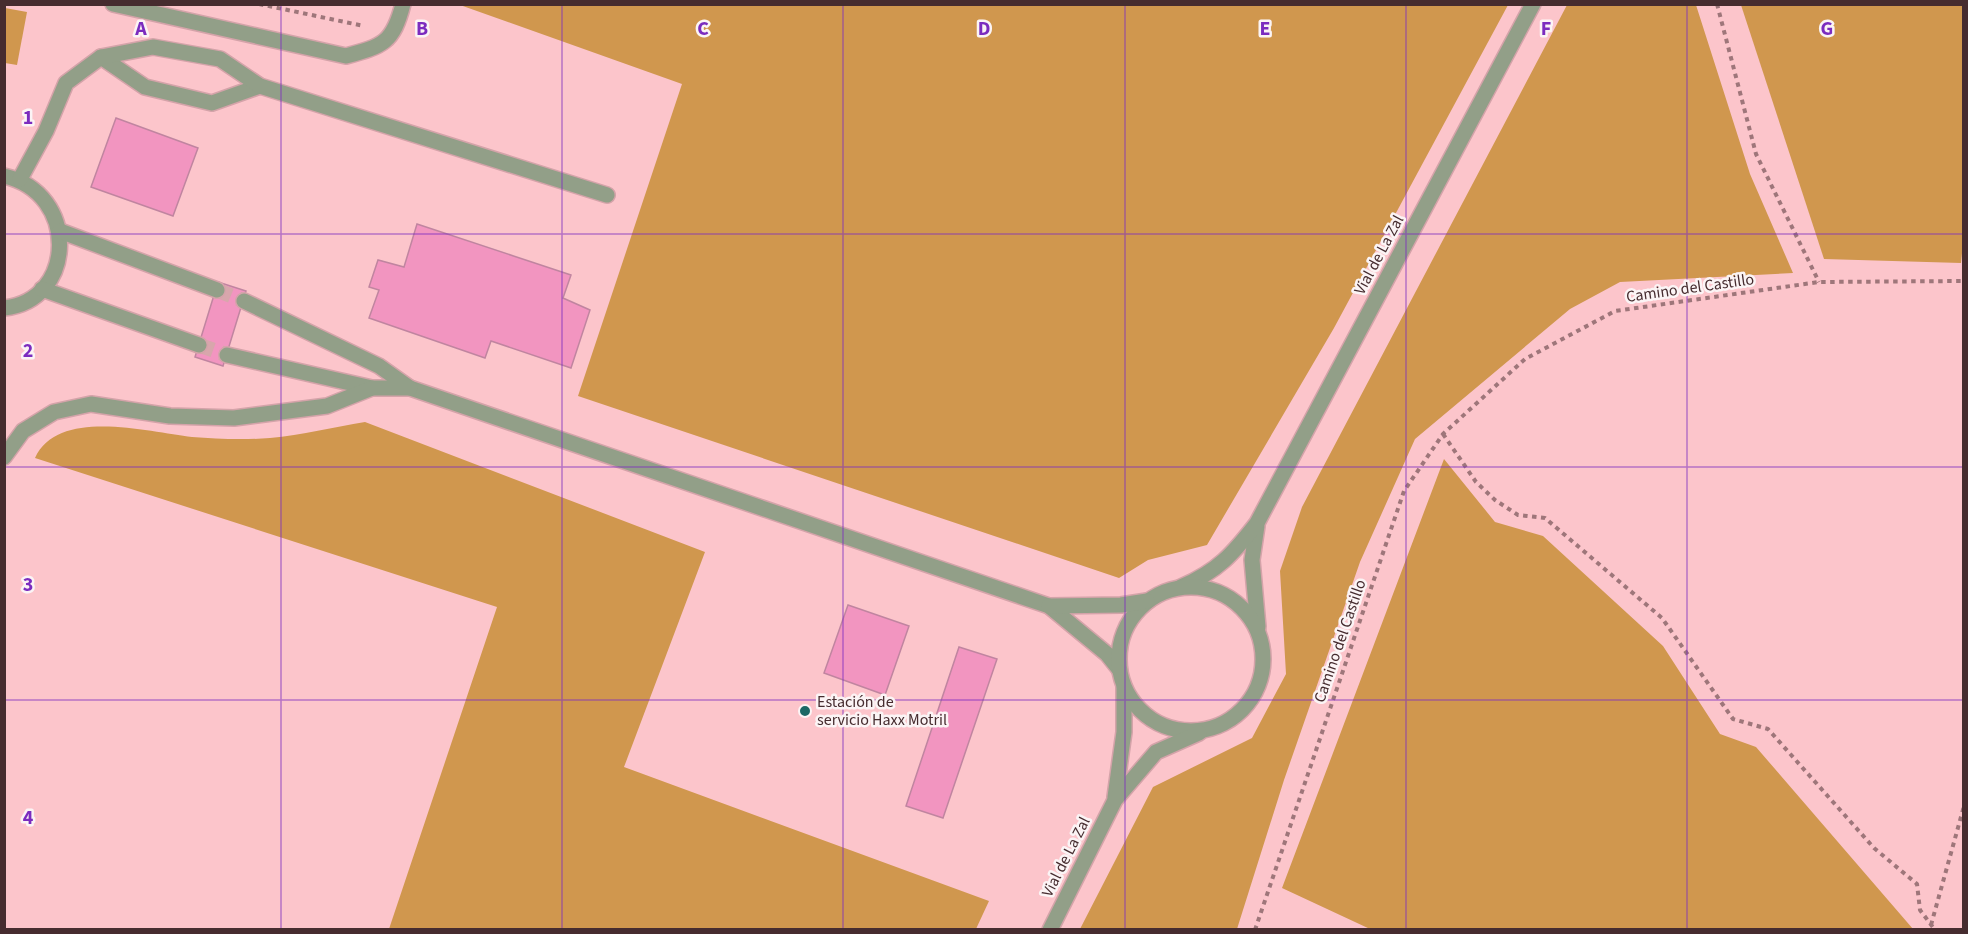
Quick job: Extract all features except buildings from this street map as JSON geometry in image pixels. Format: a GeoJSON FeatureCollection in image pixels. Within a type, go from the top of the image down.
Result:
{"type":"FeatureCollection","features":[{"type":"Feature","properties":{"kind":"street"},"geometry":{"type":"LineString","coordinates":[[113,4],[346,56],[378,47],[397,28],[403,4]]}},
{"type":"Feature","properties":{"kind":"street","name":"Vial de La Zal"},"geometry":{"type":"LineString","coordinates":[[1181,587],[1207,576],[1228,559],[1257,523],[1533,4]]}},
{"type":"Feature","properties":{"kind":"street"},"geometry":{"type":"LineString","coordinates":[[6,310],[27,300],[42,289],[57,262],[60,231],[53,210],[39,192],[12,178],[46,131],[66,83],[101,57],[153,47],[220,59],[260,86],[607,195]]}},
{"type":"Feature","properties":{"kind":"street"},"geometry":{"type":"LineString","coordinates":[[101,57],[146,87],[212,103],[260,86]]}},
{"type":"Feature","properties":{"kind":"street"},"geometry":{"type":"LineString","coordinates":[[60,231],[217,290]]}},
{"type":"Feature","properties":{"kind":"street"},"geometry":{"type":"LineString","coordinates":[[42,289],[199,345]]}},
{"type":"Feature","properties":{"kind":"street"},"geometry":{"type":"LineString","coordinates":[[244,301],[379,366],[410,388],[1049,606],[1121,605],[1148,601],[1169,590],[1181,587],[1214,590],[1243,609],[1260,637],[1262,672],[1252,695],[1236,715],[1205,730],[1188,731],[1156,722],[1143,713],[1124,685],[1119,669],[1119,653],[1128,624],[1148,601]]}},
{"type":"Feature","properties":{"kind":"street"},"geometry":{"type":"LineString","coordinates":[[226,355],[372,388],[410,388]]}},
{"type":"Feature","properties":{"kind":"street"},"geometry":{"type":"LineString","coordinates":[[4,457],[23,431],[54,412],[91,404],[170,416],[234,418],[327,406],[372,388]]}},
{"type":"Feature","properties":{"kind":"street","name":"Vial de La Zal"},"geometry":{"type":"LineString","coordinates":[[1257,523],[1252,560],[1260,637]]}},
{"type":"Feature","properties":{"kind":"street"},"geometry":{"type":"LineString","coordinates":[[1049,606],[1107,654],[1119,669]]}},
{"type":"Feature","properties":{"kind":"street","name":"Vial de La Zal"},"geometry":{"type":"LineString","coordinates":[[1114,800],[1123,742],[1124,685]]}},
{"type":"Feature","properties":{"kind":"street","name":"Vial de La Zal"},"geometry":{"type":"LineString","coordinates":[[1050,930],[1114,800],[1156,752],[1205,730]]}},
{"type":"Feature","properties":{"kind":"path"},"geometry":{"type":"LineString","coordinates":[[259,4],[366,26],[370,19]]}},
{"type":"Feature","properties":{"kind":"path"},"geometry":{"type":"LineString","coordinates":[[1717,4],[1756,154],[1819,282]]}},
{"type":"Feature","properties":{"kind":"path","name":"Camino del Castillo"},"geometry":{"type":"LineString","coordinates":[[1255,930],[1404,490],[1443,434],[1525,359],[1615,311],[1819,282],[1964,281]]}},
{"type":"Feature","properties":{"kind":"path"},"geometry":{"type":"LineString","coordinates":[[1443,434],[1476,482],[1495,500],[1518,515],[1545,518],[1662,618],[1733,719],[1768,729],[1874,848],[1917,884],[1920,910],[1933,927]]}},
{"type":"Feature","properties":{"kind":"path"},"geometry":{"type":"LineString","coordinates":[[1933,927],[1964,806]]}},
{"type":"Feature","properties":{"kind":"shaded area"},"geometry":{"type":"Polygon","coordinates":[[[460,5],[1508,5],[1334,328],[1207,545],[1148,560],[1119,578],[578,396],[682,84],[460,5]]]}},
{"type":"Feature","properties":{"kind":"shaded area"},"geometry":{"type":"Polygon","coordinates":[[[1567,5],[1696,5],[1750,174],[1793,273],[1620,282],[1570,309],[1415,439],[1360,562],[1284,780],[1237,929],[1080,929],[1153,787],[1252,738],[1286,674],[1280,571],[1302,507],[1567,5]]]}},
{"type":"Feature","properties":{"kind":"shaded area"},"geometry":{"type":"Polygon","coordinates":[[[1741,5],[1963,5],[1964,234],[1961,263],[1824,259],[1741,5]]]}},
{"type":"Feature","properties":{"kind":"shaded area"},"geometry":{"type":"Polygon","coordinates":[[[5,8],[27,12],[17,65],[5,63],[5,8]]]}},
{"type":"Feature","properties":{"kind":"shaded area"},"geometry":{"type":"Polygon","coordinates":[[[365,422],[705,552],[624,767],[989,901],[976,929],[389,929],[497,607],[35,458],[47,442],[63,432],[83,428],[106,426],[192,437],[251,439],[294,435],[365,422]]]}},
{"type":"Feature","properties":{"kind":"shaded area"},"geometry":{"type":"Polygon","coordinates":[[[1444,459],[1495,522],[1543,536],[1663,646],[1720,734],[1756,747],[1913,929],[1370,929],[1282,888],[1444,459]]]}},
{"type":"Feature","properties":{"kind":"tunnel"},"geometry":{"type":"LineString","coordinates":[[217,290],[244,301]]}},
{"type":"Feature","properties":{"kind":"tunnel"},"geometry":{"type":"LineString","coordinates":[[199,345],[227,355]]}},
{"type":"Feature","properties":{"kind":"place","name":"Estación de servicio Haxx Motril"},"geometry":{"type":"Point","coordinates":[805,711]}}]}
